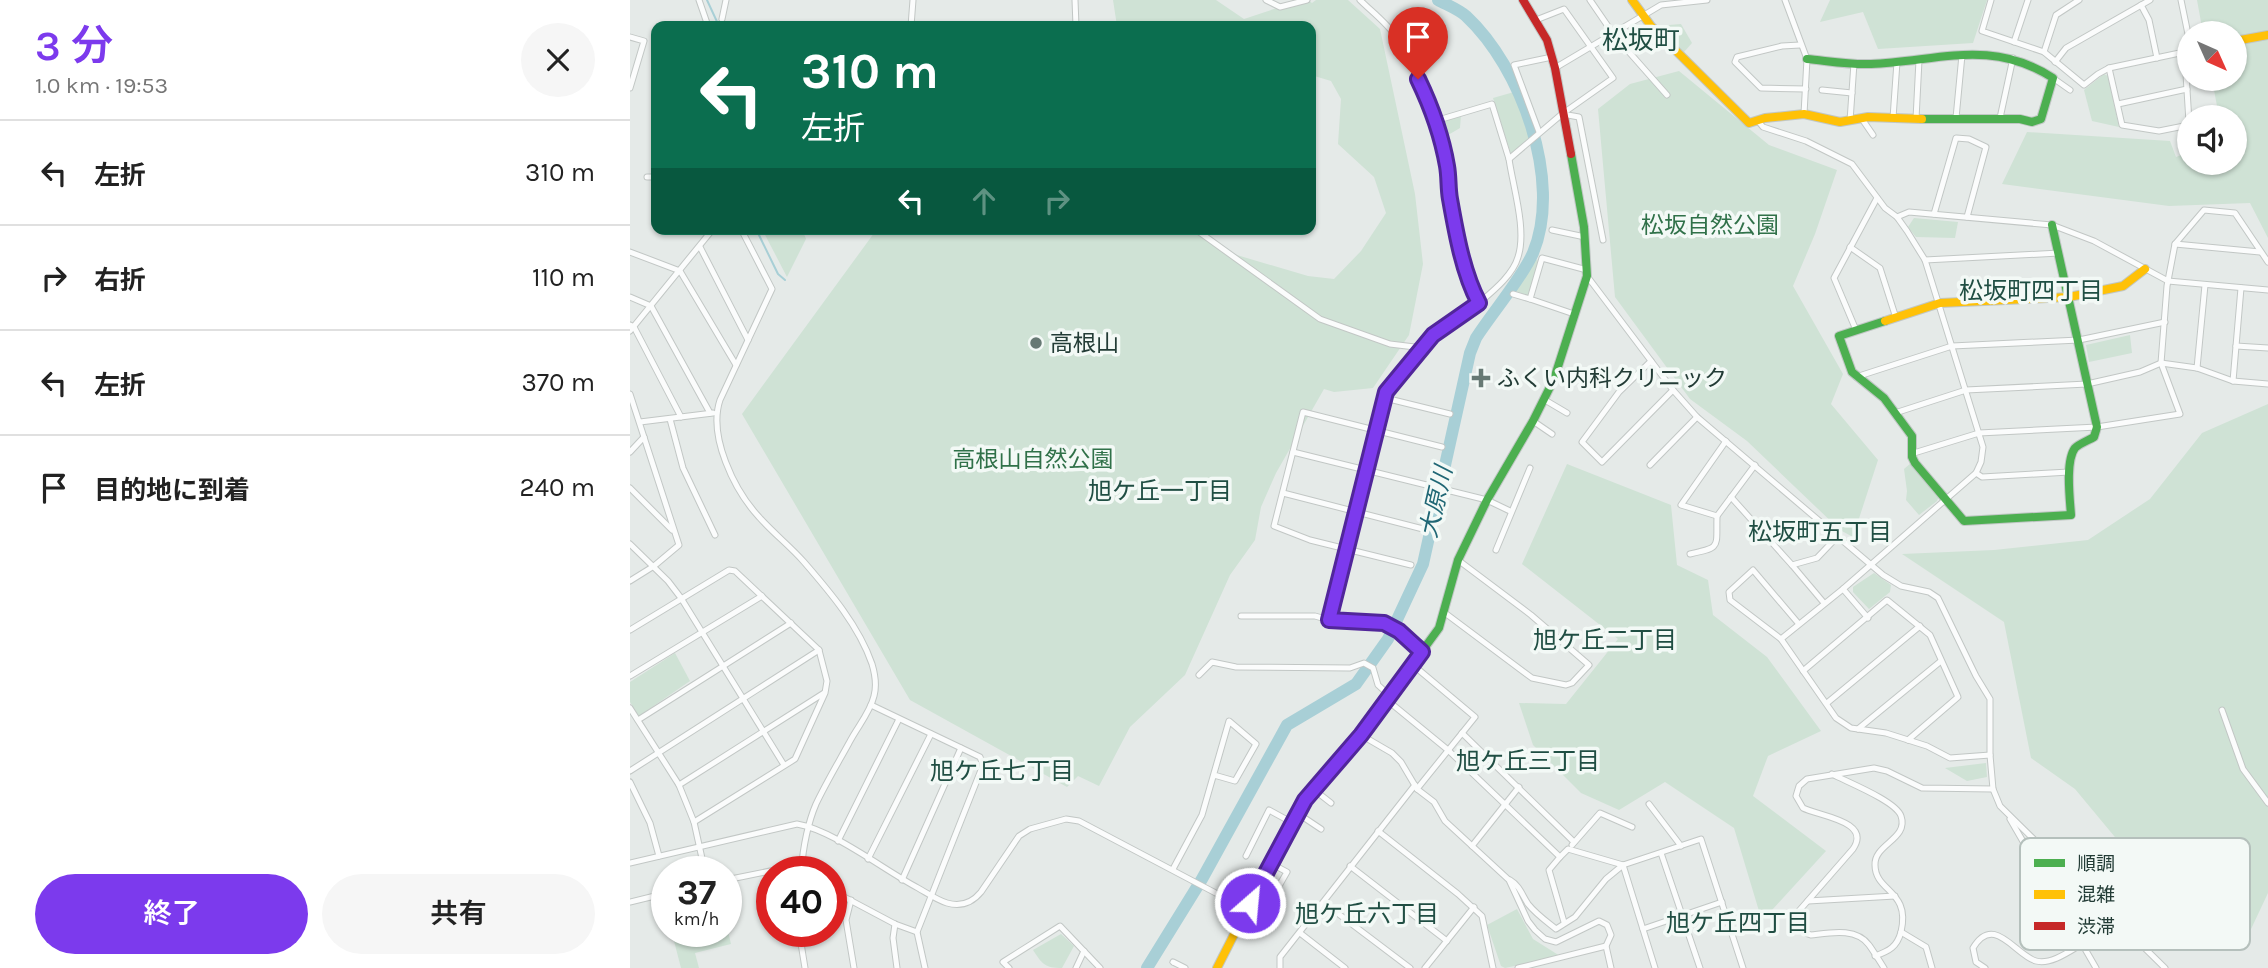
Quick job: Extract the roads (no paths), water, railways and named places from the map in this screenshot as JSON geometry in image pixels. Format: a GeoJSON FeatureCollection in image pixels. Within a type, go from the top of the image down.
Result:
{"type":"FeatureCollection","features":[{"type":"Feature","properties":{"kind":"street"},"geometry":{"type":"LineString","coordinates":[[699,0],[706,21]]}},
{"type":"Feature","properties":{"kind":"street"},"geometry":{"type":"LineString","coordinates":[[722,19],[726,0]]}},
{"type":"Feature","properties":{"kind":"street"},"geometry":{"type":"LineString","coordinates":[[911,21],[913,0]]}},
{"type":"Feature","properties":{"kind":"street"},"geometry":{"type":"LineString","coordinates":[[1075,0],[1076,21]]}},
{"type":"Feature","properties":{"kind":"street"},"geometry":{"type":"LineString","coordinates":[[1266,0],[1280,7],[1307,0]]}},
{"type":"Feature","properties":{"kind":"street"},"geometry":{"type":"LineString","coordinates":[[1360,0],[1396,37],[1424,92],[1447,166],[1457,233],[1472,290],[1479,303]]}},
{"type":"Feature","properties":{"kind":"street"},"geometry":{"type":"LineString","coordinates":[[1217,968],[1291,822],[1313,789],[1361,735],[1439,628],[1458,560],[1487,500],[1545,400],[1587,273],[1585,237],[1555,68],[1547,40],[1523,0]]}},
{"type":"Feature","properties":{"kind":"street"},"geometry":{"type":"LineString","coordinates":[[1590,0],[1614,35],[1667,95]]}},
{"type":"Feature","properties":{"kind":"street"},"geometry":{"type":"LineString","coordinates":[[1632,0],[1642,15],[1746,122],[1751,124],[1804,114],[1840,122],[1893,118],[2000,118],[2032,122],[2041,119],[2053,78]]}},
{"type":"Feature","properties":{"kind":"street"},"geometry":{"type":"LineString","coordinates":[[1555,68],[1661,5],[1707,0]]}},
{"type":"Feature","properties":{"kind":"street"},"geometry":{"type":"LineString","coordinates":[[1785,0],[1807,59],[1804,114]]}},
{"type":"Feature","properties":{"kind":"street"},"geometry":{"type":"LineString","coordinates":[[1992,0],[1982,32],[2044,52],[2084,85],[2109,68],[2177,54]]}},
{"type":"Feature","properties":{"kind":"street"},"geometry":{"type":"LineString","coordinates":[[2014,42],[2028,0]]}},
{"type":"Feature","properties":{"kind":"street"},"geometry":{"type":"LineString","coordinates":[[2044,52],[2056,15],[2080,0]]}},
{"type":"Feature","properties":{"kind":"street"},"geometry":{"type":"LineString","coordinates":[[2055,62],[2066,48],[2150,0]]}},
{"type":"Feature","properties":{"kind":"street"},"geometry":{"type":"LineString","coordinates":[[2181,0],[2185,21]]}},
{"type":"Feature","properties":{"kind":"street"},"geometry":{"type":"LineString","coordinates":[[2141,5],[2149,20],[2157,58]]}},
{"type":"Feature","properties":{"kind":"street"},"geometry":{"type":"LineString","coordinates":[[1509,159],[1562,114],[1613,78],[1564,9],[1536,20]]}},
{"type":"Feature","properties":{"kind":"street"},"geometry":{"type":"LineString","coordinates":[[2247,39],[2268,35]]}},
{"type":"Feature","properties":{"kind":"street"},"geometry":{"type":"LineString","coordinates":[[630,37],[644,41],[630,88]]}},
{"type":"Feature","properties":{"kind":"street"},"geometry":{"type":"LineString","coordinates":[[1800,45],[1782,46],[1737,57],[1735,62],[1761,88],[1806,89]]}},
{"type":"Feature","properties":{"kind":"street"},"geometry":{"type":"LineString","coordinates":[[1807,59],[1869,65],[1997,54],[2040,67],[2070,90]]}},
{"type":"Feature","properties":{"kind":"street"},"geometry":{"type":"LineString","coordinates":[[1956,118],[1962,55]]}},
{"type":"Feature","properties":{"kind":"street"},"geometry":{"type":"LineString","coordinates":[[1539,132],[1514,65],[1552,57]]}},
{"type":"Feature","properties":{"kind":"street"},"geometry":{"type":"LineString","coordinates":[[2000,118],[2013,58]]}},
{"type":"Feature","properties":{"kind":"street"},"geometry":{"type":"LineString","coordinates":[[1916,119],[1919,60]]}},
{"type":"Feature","properties":{"kind":"street"},"geometry":{"type":"LineString","coordinates":[[1893,118],[1897,62]]}},
{"type":"Feature","properties":{"kind":"street"},"geometry":{"type":"LineString","coordinates":[[1850,121],[1854,63]]}},
{"type":"Feature","properties":{"kind":"street"},"geometry":{"type":"LineString","coordinates":[[2109,68],[2122,125],[2159,131],[2177,126]]}},
{"type":"Feature","properties":{"kind":"street"},"geometry":{"type":"LineString","coordinates":[[1822,90],[1852,93]]}},
{"type":"Feature","properties":{"kind":"street"},"geometry":{"type":"LineString","coordinates":[[2118,104],[2178,91]]}},
{"type":"Feature","properties":{"kind":"street"},"geometry":{"type":"LineString","coordinates":[[1329,620],[1386,392],[1433,335],[1493,291],[1518,260],[1522,239],[1509,159],[1492,104],[1435,121]]}},
{"type":"Feature","properties":{"kind":"street"},"geometry":{"type":"LineString","coordinates":[[1562,114],[1579,117],[1603,240]]}},
{"type":"Feature","properties":{"kind":"street"},"geometry":{"type":"LineString","coordinates":[[1862,119],[1873,135]]}},
{"type":"Feature","properties":{"kind":"street"},"geometry":{"type":"LineString","coordinates":[[1758,121],[1763,127],[1806,141],[1852,164],[1885,208],[1897,217],[1925,260],[1983,447],[1982,462],[1976,473],[1843,589],[1781,639]]}},
{"type":"Feature","properties":{"kind":"street"},"geometry":{"type":"LineString","coordinates":[[1934,214],[1956,138],[1969,139],[1986,147],[1967,217]]}},
{"type":"Feature","properties":{"kind":"street"},"geometry":{"type":"LineString","coordinates":[[1574,184],[1591,180]]}},
{"type":"Feature","properties":{"kind":"street"},"geometry":{"type":"LineString","coordinates":[[1856,330],[1833,278],[1877,198]]}},
{"type":"Feature","properties":{"kind":"street"},"geometry":{"type":"LineString","coordinates":[[1914,453],[1979,433],[2097,427],[2180,414],[2161,363],[2168,281],[2175,244],[2204,210],[2235,213],[2268,262]]}},
{"type":"Feature","properties":{"kind":"street"},"geometry":{"type":"LineString","coordinates":[[1897,217],[1909,212],[2052,225],[2094,241],[2168,281],[2268,290]]}},
{"type":"Feature","properties":{"kind":"street"},"geometry":{"type":"LineString","coordinates":[[2052,225],[2069,297],[2097,427],[2094,437],[2075,448],[2069,472],[2071,515],[1964,521],[1915,463],[1912,457],[1912,436],[1884,398],[1852,372],[1839,336],[1940,303],[2069,297],[2123,286],[2145,269]]}},
{"type":"Feature","properties":{"kind":"street"},"geometry":{"type":"LineString","coordinates":[[1552,230],[1585,237]]}},
{"type":"Feature","properties":{"kind":"street"},"geometry":{"type":"LineString","coordinates":[[681,416],[631,328],[709,235]]}},
{"type":"Feature","properties":{"kind":"street"},"geometry":{"type":"LineString","coordinates":[[713,413],[772,289],[744,235]]}},
{"type":"Feature","properties":{"kind":"street"},"geometry":{"type":"LineString","coordinates":[[1203,235],[1320,319],[1390,344],[1423,348]]}},
{"type":"Feature","properties":{"kind":"street"},"geometry":{"type":"LineString","coordinates":[[2175,244],[2260,252]]}},
{"type":"Feature","properties":{"kind":"street"},"geometry":{"type":"LineString","coordinates":[[701,247],[748,340]]}},
{"type":"Feature","properties":{"kind":"street"},"geometry":{"type":"LineString","coordinates":[[1850,247],[1880,268],[1896,317]]}},
{"type":"Feature","properties":{"kind":"street"},"geometry":{"type":"LineString","coordinates":[[630,252],[680,271],[736,365]]}},
{"type":"Feature","properties":{"kind":"street"},"geometry":{"type":"LineString","coordinates":[[1925,260],[2059,253]]}},
{"type":"Feature","properties":{"kind":"street"},"geometry":{"type":"LineString","coordinates":[[1530,299],[1542,258],[1587,273],[1673,390],[1697,417],[1900,586],[1929,592],[1938,598],[1990,699],[1993,789],[2000,806],[2032,838]]}},
{"type":"Feature","properties":{"kind":"street"},"geometry":{"type":"LineString","coordinates":[[2197,368],[2205,285]]}},
{"type":"Feature","properties":{"kind":"street"},"geometry":{"type":"LineString","coordinates":[[2233,381],[2241,288]]}},
{"type":"Feature","properties":{"kind":"street"},"geometry":{"type":"LineString","coordinates":[[1513,294],[1574,314]]}},
{"type":"Feature","properties":{"kind":"street"},"geometry":{"type":"LineString","coordinates":[[630,298],[651,306],[713,413],[724,457],[747,502],[804,562],[858,634],[873,665],[876,683],[871,705],[816,805],[808,826],[803,856]]}},
{"type":"Feature","properties":{"kind":"street"},"geometry":{"type":"LineString","coordinates":[[1856,377],[1952,346],[2078,340],[2165,322]]}},
{"type":"Feature","properties":{"kind":"street"},"geometry":{"type":"LineString","coordinates":[[2236,345],[2268,348]]}},
{"type":"Feature","properties":{"kind":"street"},"geometry":{"type":"LineString","coordinates":[[1651,361],[1619,392],[1582,442],[1602,462],[1673,390]]}},
{"type":"Feature","properties":{"kind":"street"},"geometry":{"type":"LineString","coordinates":[[1895,413],[1966,390],[2087,384],[2140,372],[2161,363],[2197,368],[2233,381],[2268,384]]}},
{"type":"Feature","properties":{"kind":"street"},"geometry":{"type":"LineString","coordinates":[[630,395],[678,545],[630,582]]}},
{"type":"Feature","properties":{"kind":"street"},"geometry":{"type":"LineString","coordinates":[[1385,398],[1450,414]]}},
{"type":"Feature","properties":{"kind":"street"},"geometry":{"type":"LineString","coordinates":[[1545,400],[1567,413]]}},
{"type":"Feature","properties":{"kind":"street"},"geometry":{"type":"LineString","coordinates":[[1411,565],[1310,540],[1274,526],[1303,412],[1442,447]]}},
{"type":"Feature","properties":{"kind":"street"},"geometry":{"type":"LineString","coordinates":[[640,422],[713,413]]}},
{"type":"Feature","properties":{"kind":"street"},"geometry":{"type":"LineString","coordinates":[[1650,465],[1697,417]]}},
{"type":"Feature","properties":{"kind":"street"},"geometry":{"type":"LineString","coordinates":[[670,419],[683,468],[715,534]]}},
{"type":"Feature","properties":{"kind":"street"},"geometry":{"type":"LineString","coordinates":[[1533,421],[1552,434]]}},
{"type":"Feature","properties":{"kind":"street"},"geometry":{"type":"LineString","coordinates":[[630,453],[644,437]]}},
{"type":"Feature","properties":{"kind":"street"},"geometry":{"type":"LineString","coordinates":[[1717,516],[1681,505],[1727,442]]}},
{"type":"Feature","properties":{"kind":"street"},"geometry":{"type":"LineString","coordinates":[[1293,453],[1487,500],[1510,511]]}},
{"type":"Feature","properties":{"kind":"street"},"geometry":{"type":"LineString","coordinates":[[1690,554],[1713,549],[1716,545],[1717,516],[1755,465]]}},
{"type":"Feature","properties":{"kind":"street"},"geometry":{"type":"LineString","coordinates":[[1496,550],[1530,468]]}},
{"type":"Feature","properties":{"kind":"street"},"geometry":{"type":"LineString","coordinates":[[1976,473],[1982,477],[2069,472]]}},
{"type":"Feature","properties":{"kind":"street"},"geometry":{"type":"LineString","coordinates":[[630,488],[674,532]]}},
{"type":"Feature","properties":{"kind":"street"},"geometry":{"type":"LineString","coordinates":[[1283,493],[1423,529]]}},
{"type":"Feature","properties":{"kind":"street"},"geometry":{"type":"LineString","coordinates":[[1731,497],[1824,603]]}},
{"type":"Feature","properties":{"kind":"street"},"geometry":{"type":"LineString","coordinates":[[1792,565],[1817,558],[1838,536]]}},
{"type":"Feature","properties":{"kind":"street"},"geometry":{"type":"LineString","coordinates":[[630,544],[654,566],[681,598],[784,765]]}},
{"type":"Feature","properties":{"kind":"street"},"geometry":{"type":"LineString","coordinates":[[1445,613],[1532,678],[1566,685],[1572,683],[1589,665],[1531,615],[1458,560]]}},
{"type":"Feature","properties":{"kind":"street"},"geometry":{"type":"LineString","coordinates":[[630,630],[729,570],[735,571],[819,650],[827,681],[825,693],[795,759],[694,822]]}},
{"type":"Feature","properties":{"kind":"street"},"geometry":{"type":"LineString","coordinates":[[1798,623],[1753,570],[1729,592],[1730,600],[1781,639],[1836,718],[1851,728],[1886,733],[1950,758],[1990,755]]}},
{"type":"Feature","properties":{"kind":"street"},"geometry":{"type":"LineString","coordinates":[[1843,589],[1868,618]]}},
{"type":"Feature","properties":{"kind":"street"},"geometry":{"type":"LineString","coordinates":[[630,676],[762,596]]}},
{"type":"Feature","properties":{"kind":"street"},"geometry":{"type":"LineString","coordinates":[[1803,671],[1887,600],[1930,635],[1958,698],[1908,740]]}},
{"type":"Feature","properties":{"kind":"street"},"geometry":{"type":"LineString","coordinates":[[1241,615],[1315,616],[1329,620],[1384,623],[1399,631],[1422,652]]}},
{"type":"Feature","properties":{"kind":"street"},"geometry":{"type":"LineString","coordinates":[[638,720],[791,623]]}},
{"type":"Feature","properties":{"kind":"street"},"geometry":{"type":"LineString","coordinates":[[1827,703],[1920,626]]}},
{"type":"Feature","properties":{"kind":"street"},"geometry":{"type":"LineString","coordinates":[[630,771],[819,650]]}},
{"type":"Feature","properties":{"kind":"street"},"geometry":{"type":"LineString","coordinates":[[1858,729],[1941,661]]}},
{"type":"Feature","properties":{"kind":"street"},"geometry":{"type":"LineString","coordinates":[[1199,676],[1212,662],[1236,667],[1338,668],[1350,668],[1364,663],[1373,668],[1378,685],[1388,698],[1448,750],[1560,857]]}},
{"type":"Feature","properties":{"kind":"street"},"geometry":{"type":"LineString","coordinates":[[1280,968],[1280,957],[1350,866],[1475,717],[1413,666]]}},
{"type":"Feature","properties":{"kind":"street"},"geometry":{"type":"LineString","coordinates":[[679,785],[825,693]]}},
{"type":"Feature","properties":{"kind":"street"},"geometry":{"type":"LineString","coordinates":[[871,705],[980,757],[983,765],[917,932],[925,968]]}},
{"type":"Feature","properties":{"kind":"street"},"geometry":{"type":"LineString","coordinates":[[630,708],[679,785],[694,822],[701,856]]}},
{"type":"Feature","properties":{"kind":"street"},"geometry":{"type":"LineString","coordinates":[[2222,710],[2243,769],[2268,803]]}},
{"type":"Feature","properties":{"kind":"street"},"geometry":{"type":"LineString","coordinates":[[838,841],[899,719]]}},
{"type":"Feature","properties":{"kind":"street"},"geometry":{"type":"LineString","coordinates":[[1173,869],[1202,815],[1229,721],[1256,744],[1235,781],[1214,775]]}},
{"type":"Feature","properties":{"kind":"street"},"geometry":{"type":"LineString","coordinates":[[1462,733],[1574,842]]}},
{"type":"Feature","properties":{"kind":"street"},"geometry":{"type":"LineString","coordinates":[[867,859],[931,734]]}},
{"type":"Feature","properties":{"kind":"street"},"geometry":{"type":"LineString","coordinates":[[1361,735],[1392,753],[1401,762],[1416,787],[1434,803],[1445,821],[1517,885],[1538,916],[1556,929],[1576,917],[1606,879],[1623,865],[1701,839],[1743,968]]}},
{"type":"Feature","properties":{"kind":"street"},"geometry":{"type":"LineString","coordinates":[[902,880],[961,748]]}},
{"type":"Feature","properties":{"kind":"street"},"geometry":{"type":"LineString","coordinates":[[1884,968],[1867,942],[1854,934],[1806,934],[1799,927],[1797,916],[1807,901],[1857,844],[1856,832],[1848,823],[1806,810],[1798,801],[1797,792],[1803,782],[1832,774],[1874,768],[1922,788],[1993,789]]}},
{"type":"Feature","properties":{"kind":"street"},"geometry":{"type":"LineString","coordinates":[[1832,774],[1894,806],[1901,816],[1902,828],[1898,835],[1875,860],[1876,874],[1903,909],[1901,932],[1894,947],[1875,956]]}},
{"type":"Feature","properties":{"kind":"street"},"geometry":{"type":"LineString","coordinates":[[630,782],[650,823],[659,856],[785,826],[808,826],[946,903],[966,904],[975,900],[1018,836],[1030,829],[1066,819],[1079,821],[1246,909]]}},
{"type":"Feature","properties":{"kind":"street"},"geometry":{"type":"LineString","coordinates":[[1472,846],[1519,787]]}},
{"type":"Feature","properties":{"kind":"street"},"geometry":{"type":"LineString","coordinates":[[1313,789],[1331,803]]}},
{"type":"Feature","properties":{"kind":"street"},"geometry":{"type":"LineString","coordinates":[[1650,804],[1681,846]]}},
{"type":"Feature","properties":{"kind":"street"},"geometry":{"type":"LineString","coordinates":[[1246,856],[1269,810],[1291,822]]}},
{"type":"Feature","properties":{"kind":"street"},"geometry":{"type":"LineString","coordinates":[[1297,813],[1321,829]]}},
{"type":"Feature","properties":{"kind":"street"},"geometry":{"type":"LineString","coordinates":[[1564,922],[1549,870],[1600,813],[1632,827]]}},
{"type":"Feature","properties":{"kind":"street"},"geometry":{"type":"LineString","coordinates":[[2008,814],[2022,838]]}},
{"type":"Feature","properties":{"kind":"street"},"geometry":{"type":"LineString","coordinates":[[1378,831],[1482,916],[1493,968]]}},
{"type":"Feature","properties":{"kind":"street"},"geometry":{"type":"LineString","coordinates":[[1568,849],[1623,865]]}},
{"type":"Feature","properties":{"kind":"street"},"geometry":{"type":"LineString","coordinates":[[1661,853],[1700,968]]}},
{"type":"Feature","properties":{"kind":"street"},"geometry":{"type":"LineString","coordinates":[[630,863],[651,858]]}},
{"type":"Feature","properties":{"kind":"street"},"geometry":{"type":"LineString","coordinates":[[1255,892],[1271,900],[1287,872],[1270,863]]}},
{"type":"Feature","properties":{"kind":"street"},"geometry":{"type":"LineString","coordinates":[[1623,865],[1655,968]]}},
{"type":"Feature","properties":{"kind":"street"},"geometry":{"type":"LineString","coordinates":[[1350,866],[1447,941]]}},
{"type":"Feature","properties":{"kind":"street"},"geometry":{"type":"LineString","coordinates":[[1509,880],[1528,921],[1539,935],[1556,942],[1599,921],[1607,925],[1611,935],[1606,946],[1612,968]]}},
{"type":"Feature","properties":{"kind":"street"},"geometry":{"type":"LineString","coordinates":[[1807,901],[1895,896]]}},
{"type":"Feature","properties":{"kind":"street"},"geometry":{"type":"LineString","coordinates":[[630,902],[651,897]]}},
{"type":"Feature","properties":{"kind":"street"},"geometry":{"type":"LineString","coordinates":[[847,898],[917,932]]}},
{"type":"Feature","properties":{"kind":"street"},"geometry":{"type":"LineString","coordinates":[[851,900],[846,920],[854,968]]}},
{"type":"Feature","properties":{"kind":"street"},"geometry":{"type":"LineString","coordinates":[[1643,929],[1722,902]]}},
{"type":"Feature","properties":{"kind":"street"},"geometry":{"type":"LineString","coordinates":[[1324,903],[1410,968]]}},
{"type":"Feature","properties":{"kind":"street"},"geometry":{"type":"LineString","coordinates":[[1425,968],[1474,907]]}},
{"type":"Feature","properties":{"kind":"street"},"geometry":{"type":"LineString","coordinates":[[895,923],[893,938],[897,968]]}},
{"type":"Feature","properties":{"kind":"street"},"geometry":{"type":"LineString","coordinates":[[1009,968],[1003,962],[1060,926],[1100,968]]}},
{"type":"Feature","properties":{"kind":"street"},"geometry":{"type":"LineString","coordinates":[[1901,932],[1926,947],[1932,968]]}},
{"type":"Feature","properties":{"kind":"street"},"geometry":{"type":"LineString","coordinates":[[1300,933],[1345,968]]}},
{"type":"Feature","properties":{"kind":"street"},"geometry":{"type":"LineString","coordinates":[[1985,968],[1976,962],[1973,948],[1977,941],[1985,936],[1999,935],[2035,961],[2044,962],[2071,950]]}},
{"type":"Feature","properties":{"kind":"street"},"geometry":{"type":"LineString","coordinates":[[1518,968],[1606,946]]}},
{"type":"Feature","properties":{"kind":"street"},"geometry":{"type":"LineString","coordinates":[[802,947],[805,968]]}},
{"type":"Feature","properties":{"kind":"street"},"geometry":{"type":"LineString","coordinates":[[2086,950],[2096,968]]}},
{"type":"Feature","properties":{"kind":"street"},"geometry":{"type":"LineString","coordinates":[[2147,950],[2165,968]]}},
{"type":"Feature","properties":{"kind":"street"},"geometry":{"type":"LineString","coordinates":[[1076,968],[1084,951]]}},
{"type":"Feature","properties":{"kind":"street"},"geometry":{"type":"LineString","coordinates":[[1173,962],[1185,968]]}},
{"type":"Feature","properties":{"kind":"waterway"},"geometry":{"type":"LineString","coordinates":[[707,0],[717,21]]}},
{"type":"Feature","properties":{"kind":"waterway","name":"大原川"},"geometry":{"type":"LineString","coordinates":[[1147,968],[1202,879],[1287,725],[1356,684],[1388,639],[1423,564],[1470,353],[1476,338],[1533,253],[1541,224],[1543,193],[1539,160],[1519,94],[1504,64],[1486,38],[1466,16],[1438,0]]}},
{"type":"Feature","properties":{"kind":"waterway"},"geometry":{"type":"LineString","coordinates":[[759,235],[778,274],[785,280]]}},
{"type":"Feature","properties":{"kind":"place","name":"高根山"},"geometry":{"type":"Point","coordinates":[1036,343]}},
{"type":"Feature","properties":{"kind":"place","name":"ふくい内科クリニック"},"geometry":{"type":"Point","coordinates":[1481,378]}},
{"type":"Feature","properties":{"kind":"district","name":"松坂町"},"geometry":{"type":"Point","coordinates":[1641,40]}},
{"type":"Feature","properties":{"kind":"district","name":"松坂町四丁目"},"geometry":{"type":"Point","coordinates":[2031,291]}},
{"type":"Feature","properties":{"kind":"district","name":"旭ケ丘一丁目"},"geometry":{"type":"Point","coordinates":[1160,491]}},
{"type":"Feature","properties":{"kind":"district","name":"松坂町五丁目"},"geometry":{"type":"Point","coordinates":[1820,532]}},
{"type":"Feature","properties":{"kind":"district","name":"旭ケ丘二丁目"},"geometry":{"type":"Point","coordinates":[1605,640]}},
{"type":"Feature","properties":{"kind":"district","name":"旭ケ丘三丁目"},"geometry":{"type":"Point","coordinates":[1528,761]}},
{"type":"Feature","properties":{"kind":"district","name":"旭ケ丘七丁目"},"geometry":{"type":"Point","coordinates":[1002,771]}},
{"type":"Feature","properties":{"kind":"district","name":"旭ケ丘六丁目"},"geometry":{"type":"Point","coordinates":[1367,914]}},
{"type":"Feature","properties":{"kind":"district","name":"旭ケ丘四丁目"},"geometry":{"type":"Point","coordinates":[1738,923]}},
{"type":"Feature","properties":{"kind":"park label","name":"松坂自然公園"},"geometry":{"type":"Point","coordinates":[1710,225]}},
{"type":"Feature","properties":{"kind":"park label","name":"高根山自然公園"},"geometry":{"type":"Point","coordinates":[1033,459]}}]}
